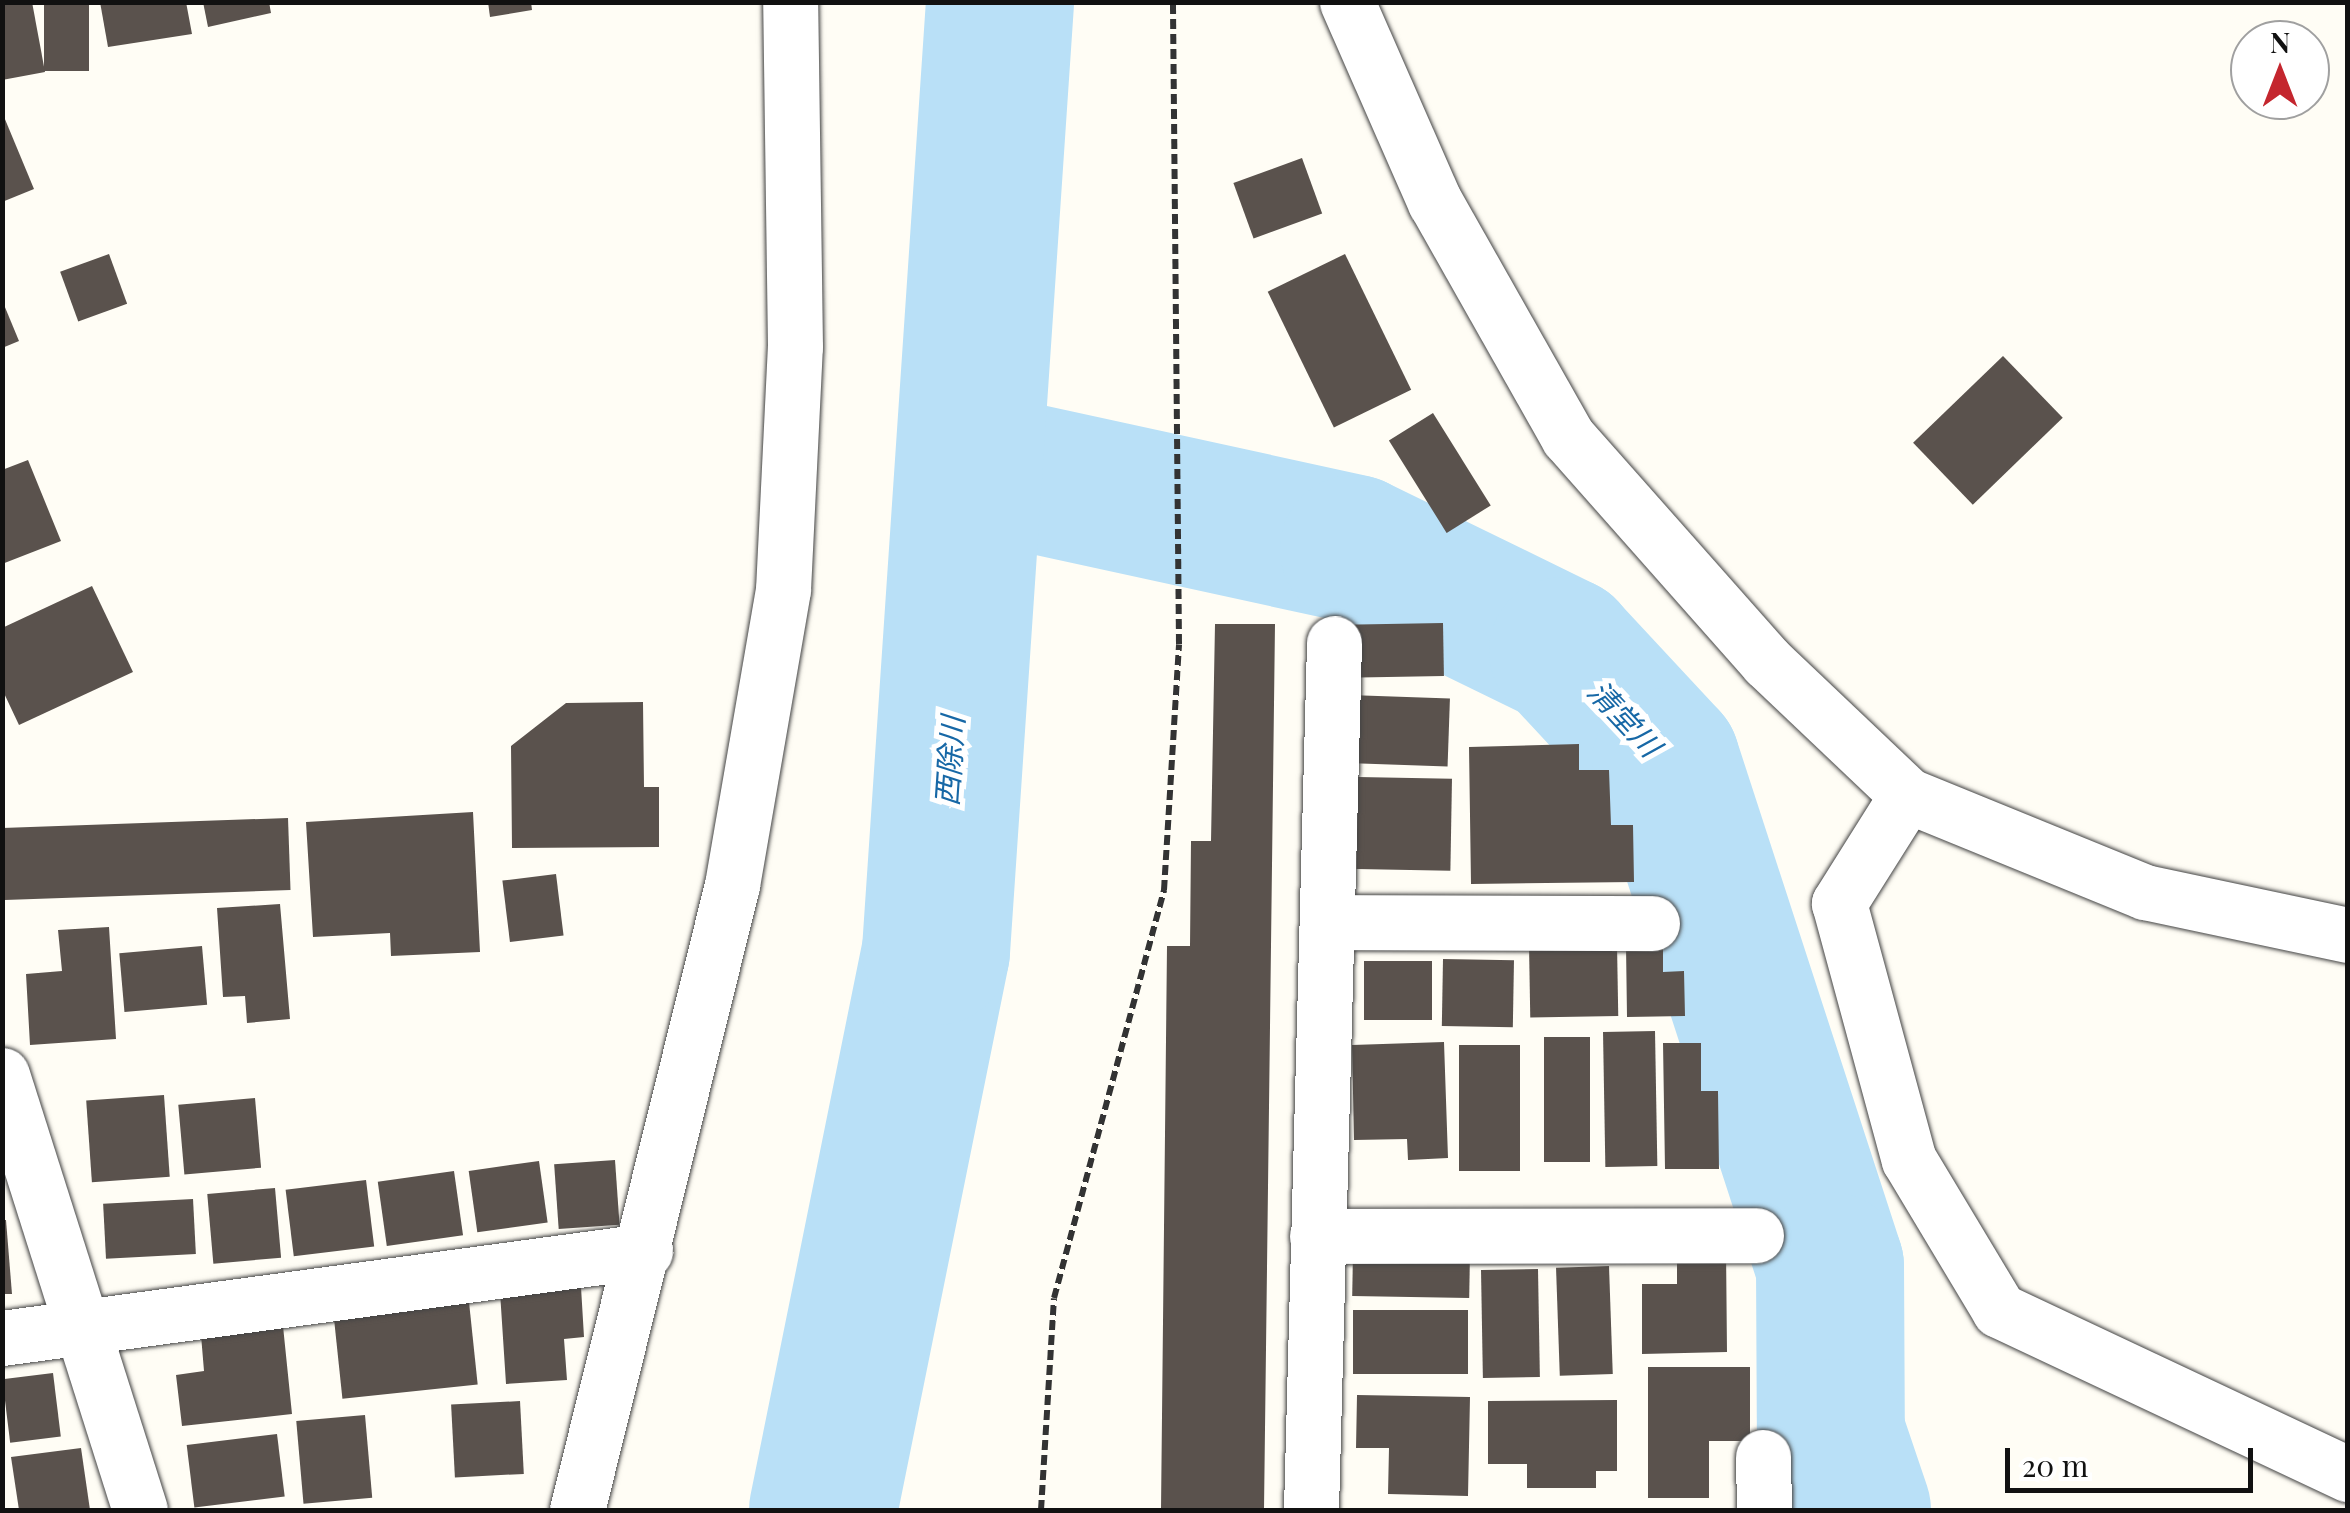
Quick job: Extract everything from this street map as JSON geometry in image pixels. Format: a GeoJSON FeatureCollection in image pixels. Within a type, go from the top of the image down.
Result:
{"type":"FeatureCollection","features":[{"type":"Feature","properties":{"kind":"street"},"geometry":{"type":"LineString","coordinates":[[577,1510],[645,1251],[732,885],[783,590],[796,346],[790,2]]}},
{"type":"Feature","properties":{"kind":"street"},"geometry":{"type":"LineString","coordinates":[[1347,2],[1435,202],[1568,437],[1766,662],[1907,795],[2145,892],[2348,935]]}},
{"type":"Feature","properties":{"kind":"street"},"geometry":{"type":"LineString","coordinates":[[1311,1510],[1334,643]]}},
{"type":"Feature","properties":{"kind":"street"},"geometry":{"type":"LineString","coordinates":[[1907,795],[1839,903],[1909,1160],[2000,1310],[2348,1474]]}},
{"type":"Feature","properties":{"kind":"street"},"geometry":{"type":"LineString","coordinates":[[1327,922],[1652,923]]}},
{"type":"Feature","properties":{"kind":"street"},"geometry":{"type":"LineString","coordinates":[[6,1094],[140,1510]]}},
{"type":"Feature","properties":{"kind":"street"},"geometry":{"type":"LineString","coordinates":[[1316,1236],[1756,1235]]}},
{"type":"Feature","properties":{"kind":"street"},"geometry":{"type":"LineString","coordinates":[[2,1338],[84,1333],[645,1251]]}},
{"type":"Feature","properties":{"kind":"path"},"geometry":{"type":"LineString","coordinates":[[1041,1510],[1054,1298],[1164,890],[1179,644],[1174,467],[1173,2]]}},
{"type":"Feature","properties":{"kind":"building"},"geometry":{"type":"Polygon","coordinates":[[[2,2],[32,2],[45,72],[2,80],[2,2]]]}},
{"type":"Feature","properties":{"kind":"building"},"geometry":{"type":"Polygon","coordinates":[[[44,2],[89,2],[89,71],[44,71],[44,2]]]}},
{"type":"Feature","properties":{"kind":"building"},"geometry":{"type":"Polygon","coordinates":[[[100,2],[186,2],[192,34],[108,47],[100,2]]]}},
{"type":"Feature","properties":{"kind":"building"},"geometry":{"type":"Polygon","coordinates":[[[203,2],[269,2],[271,13],[208,27],[203,2]]]}},
{"type":"Feature","properties":{"kind":"building"},"geometry":{"type":"Polygon","coordinates":[[[488,2],[531,2],[532,10],[490,17],[488,2]]]}},
{"type":"Feature","properties":{"kind":"building"},"geometry":{"type":"Polygon","coordinates":[[[2,112],[34,189],[2,202],[2,112]]]}},
{"type":"Feature","properties":{"kind":"building"},"geometry":{"type":"Polygon","coordinates":[[[1302,158],[1322,213],[1254,238],[1233,183],[1302,158]]]}},
{"type":"Feature","properties":{"kind":"building"},"geometry":{"type":"Polygon","coordinates":[[[109,254],[127,304],[78,322],[60,272],[109,254]]]}},
{"type":"Feature","properties":{"kind":"building"},"geometry":{"type":"Polygon","coordinates":[[[1345,254],[1411,390],[1334,427],[1268,292],[1345,254]]]}},
{"type":"Feature","properties":{"kind":"building"},"geometry":{"type":"Polygon","coordinates":[[[2,300],[19,341],[2,348],[2,300]]]}},
{"type":"Feature","properties":{"kind":"building"},"geometry":{"type":"Polygon","coordinates":[[[2003,356],[2063,418],[1973,505],[1913,443],[2003,356]]]}},
{"type":"Feature","properties":{"kind":"building"},"geometry":{"type":"Polygon","coordinates":[[[1433,413],[1491,505],[1447,533],[1389,441],[1433,413]]]}},
{"type":"Feature","properties":{"kind":"building"},"geometry":{"type":"Polygon","coordinates":[[[28,460],[61,541],[2,564],[2,470],[28,460]]]}},
{"type":"Feature","properties":{"kind":"building"},"geometry":{"type":"Polygon","coordinates":[[[92,586],[133,672],[19,725],[2,689],[2,628],[92,586]]]}},
{"type":"Feature","properties":{"kind":"building"},"geometry":{"type":"Polygon","coordinates":[[[1443,623],[1444,676],[1345,678],[1344,625],[1443,623]]]}},
{"type":"Feature","properties":{"kind":"building"},"geometry":{"type":"Polygon","coordinates":[[[1215,624],[1275,624],[1264,1510],[1161,1510],[1167,946],[1190,946],[1191,841],[1211,841],[1215,624]]]}},
{"type":"Feature","properties":{"kind":"building"},"geometry":{"type":"Polygon","coordinates":[[[1349,695],[1450,699],[1448,766],[1347,763],[1349,695]]]}},
{"type":"Feature","properties":{"kind":"building"},"geometry":{"type":"Polygon","coordinates":[[[643,702],[644,787],[659,787],[659,847],[512,848],[511,746],[566,703],[643,702]]]}},
{"type":"Feature","properties":{"kind":"building"},"geometry":{"type":"Polygon","coordinates":[[[1579,744],[1579,770],[1609,770],[1611,825],[1633,825],[1634,882],[1471,884],[1469,747],[1579,744]]]}},
{"type":"Feature","properties":{"kind":"building"},"geometry":{"type":"Polygon","coordinates":[[[1358,777],[1452,779],[1450,871],[1356,869],[1358,777]]]}},
{"type":"Feature","properties":{"kind":"building"},"geometry":{"type":"Polygon","coordinates":[[[473,812],[480,952],[391,956],[390,933],[313,937],[306,822],[473,812]]]}},
{"type":"Feature","properties":{"kind":"building"},"geometry":{"type":"Polygon","coordinates":[[[288,818],[291,890],[5,900],[2,828],[288,818]]]}},
{"type":"Feature","properties":{"kind":"building"},"geometry":{"type":"Polygon","coordinates":[[[556,874],[564,936],[510,942],[502,881],[556,874]]]}},
{"type":"Feature","properties":{"kind":"building"},"geometry":{"type":"Polygon","coordinates":[[[280,904],[290,1019],[247,1023],[245,996],[223,997],[217,908],[280,904]]]}},
{"type":"Feature","properties":{"kind":"building"},"geometry":{"type":"Polygon","coordinates":[[[109,927],[116,1039],[30,1045],[26,974],[62,971],[58,930],[109,927]]]}},
{"type":"Feature","properties":{"kind":"building"},"geometry":{"type":"Polygon","coordinates":[[[1617,944],[1618,1016],[1530,1018],[1529,946],[1617,944]]]}},
{"type":"Feature","properties":{"kind":"building"},"geometry":{"type":"Polygon","coordinates":[[[1663,945],[1663,972],[1684,971],[1685,1016],[1627,1017],[1626,946],[1663,945]]]}},
{"type":"Feature","properties":{"kind":"building"},"geometry":{"type":"Polygon","coordinates":[[[202,946],[207,1005],[124,1012],[119,953],[202,946]]]}},
{"type":"Feature","properties":{"kind":"building"},"geometry":{"type":"Polygon","coordinates":[[[1443,959],[1514,960],[1513,1027],[1442,1026],[1443,959]]]}},
{"type":"Feature","properties":{"kind":"building"},"geometry":{"type":"Polygon","coordinates":[[[1364,961],[1432,961],[1432,1020],[1364,1020],[1364,961]]]}},
{"type":"Feature","properties":{"kind":"building"},"geometry":{"type":"Polygon","coordinates":[[[1655,1031],[1657,1166],[1605,1167],[1603,1032],[1655,1031]]]}},
{"type":"Feature","properties":{"kind":"building"},"geometry":{"type":"Polygon","coordinates":[[[1544,1037],[1590,1037],[1590,1162],[1544,1162],[1544,1037]]]}},
{"type":"Feature","properties":{"kind":"building"},"geometry":{"type":"Polygon","coordinates":[[[1444,1042],[1448,1158],[1408,1160],[1407,1139],[1354,1140],[1352,1045],[1444,1042]]]}},
{"type":"Feature","properties":{"kind":"building"},"geometry":{"type":"Polygon","coordinates":[[[1663,1043],[1701,1043],[1701,1091],[1718,1091],[1719,1169],[1665,1169],[1663,1043]]]}},
{"type":"Feature","properties":{"kind":"building"},"geometry":{"type":"Polygon","coordinates":[[[1459,1045],[1520,1045],[1520,1171],[1459,1171],[1459,1045]]]}},
{"type":"Feature","properties":{"kind":"building"},"geometry":{"type":"Polygon","coordinates":[[[164,1095],[170,1177],[92,1182],[86,1100],[164,1095]]]}},
{"type":"Feature","properties":{"kind":"building"},"geometry":{"type":"Polygon","coordinates":[[[255,1098],[261,1168],[184,1174],[178,1105],[255,1098]]]}},
{"type":"Feature","properties":{"kind":"building"},"geometry":{"type":"Polygon","coordinates":[[[615,1160],[620,1225],[559,1229],[554,1164],[615,1160]]]}},
{"type":"Feature","properties":{"kind":"building"},"geometry":{"type":"Polygon","coordinates":[[[539,1161],[548,1222],[477,1232],[469,1171],[539,1161]]]}},
{"type":"Feature","properties":{"kind":"building"},"geometry":{"type":"Polygon","coordinates":[[[454,1171],[463,1235],[387,1246],[378,1182],[454,1171]]]}},
{"type":"Feature","properties":{"kind":"building"},"geometry":{"type":"Polygon","coordinates":[[[366,1180],[374,1247],[294,1256],[286,1190],[366,1180]]]}},
{"type":"Feature","properties":{"kind":"building"},"geometry":{"type":"Polygon","coordinates":[[[275,1188],[281,1258],[213,1264],[207,1194],[275,1188]]]}},
{"type":"Feature","properties":{"kind":"building"},"geometry":{"type":"Polygon","coordinates":[[[193,1199],[196,1254],[106,1259],[103,1204],[193,1199]]]}},
{"type":"Feature","properties":{"kind":"building"},"geometry":{"type":"Polygon","coordinates":[[[2,1220],[6,1220],[12,1294],[2,1294],[2,1220]]]}},
{"type":"Feature","properties":{"kind":"building"},"geometry":{"type":"Polygon","coordinates":[[[1677,1248],[1726,1248],[1727,1352],[1642,1354],[1642,1284],[1677,1284],[1677,1248]]]}},
{"type":"Feature","properties":{"kind":"building"},"geometry":{"type":"Polygon","coordinates":[[[1353,1251],[1470,1253],[1469,1298],[1352,1296],[1353,1251]]]}},
{"type":"Feature","properties":{"kind":"building"},"geometry":{"type":"Polygon","coordinates":[[[1609,1266],[1613,1374],[1560,1376],[1556,1268],[1609,1266]]]}},
{"type":"Feature","properties":{"kind":"building"},"geometry":{"type":"Polygon","coordinates":[[[1538,1269],[1540,1377],[1483,1378],[1481,1270],[1538,1269]]]}},
{"type":"Feature","properties":{"kind":"building"},"geometry":{"type":"Polygon","coordinates":[[[581,1287],[584,1337],[564,1339],[567,1380],[506,1384],[500,1292],[581,1287]]]}},
{"type":"Feature","properties":{"kind":"building"},"geometry":{"type":"Polygon","coordinates":[[[469,1302],[478,1385],[342,1399],[334,1316],[469,1302]]]}},
{"type":"Feature","properties":{"kind":"building"},"geometry":{"type":"Polygon","coordinates":[[[1353,1310],[1468,1310],[1468,1374],[1353,1374],[1353,1310]]]}},
{"type":"Feature","properties":{"kind":"building"},"geometry":{"type":"Polygon","coordinates":[[[283,1326],[292,1414],[182,1426],[176,1375],[204,1371],[201,1335],[283,1326]]]}},
{"type":"Feature","properties":{"kind":"building"},"geometry":{"type":"Polygon","coordinates":[[[1648,1367],[1750,1367],[1750,1441],[1709,1441],[1709,1498],[1648,1498],[1648,1367]]]}},
{"type":"Feature","properties":{"kind":"building"},"geometry":{"type":"Polygon","coordinates":[[[53,1373],[61,1437],[10,1443],[2,1379],[53,1373]]]}},
{"type":"Feature","properties":{"kind":"building"},"geometry":{"type":"Polygon","coordinates":[[[1357,1395],[1470,1397],[1468,1496],[1388,1494],[1389,1448],[1356,1448],[1357,1395]]]}},
{"type":"Feature","properties":{"kind":"building"},"geometry":{"type":"Polygon","coordinates":[[[1617,1400],[1617,1471],[1596,1471],[1596,1488],[1527,1488],[1527,1464],[1488,1464],[1488,1401],[1617,1400]]]}},
{"type":"Feature","properties":{"kind":"building"},"geometry":{"type":"Polygon","coordinates":[[[520,1401],[524,1474],[455,1478],[451,1405],[520,1401]]]}},
{"type":"Feature","properties":{"kind":"building"},"geometry":{"type":"Polygon","coordinates":[[[365,1415],[372,1498],[303,1504],[296,1421],[365,1415]]]}},
{"type":"Feature","properties":{"kind":"building"},"geometry":{"type":"Polygon","coordinates":[[[277,1434],[285,1497],[194,1508],[187,1445],[277,1434]]]}},
{"type":"Feature","properties":{"kind":"building"},"geometry":{"type":"Polygon","coordinates":[[[81,1448],[90,1510],[19,1510],[11,1457],[81,1448]]]}},
{"type":"Feature","properties":{"kind":"waterway","name":"西除川"},"geometry":{"type":"LineString","coordinates":[[823,1510],[936,951],[1000,2]]}},
{"type":"Feature","properties":{"kind":"waterway","name":"清堂川"},"geometry":{"type":"LineString","coordinates":[[970,465],[1354,549],[1563,651],[1666,762],[1830,1266],[1831,1433],[1857,1510]]}}]}
